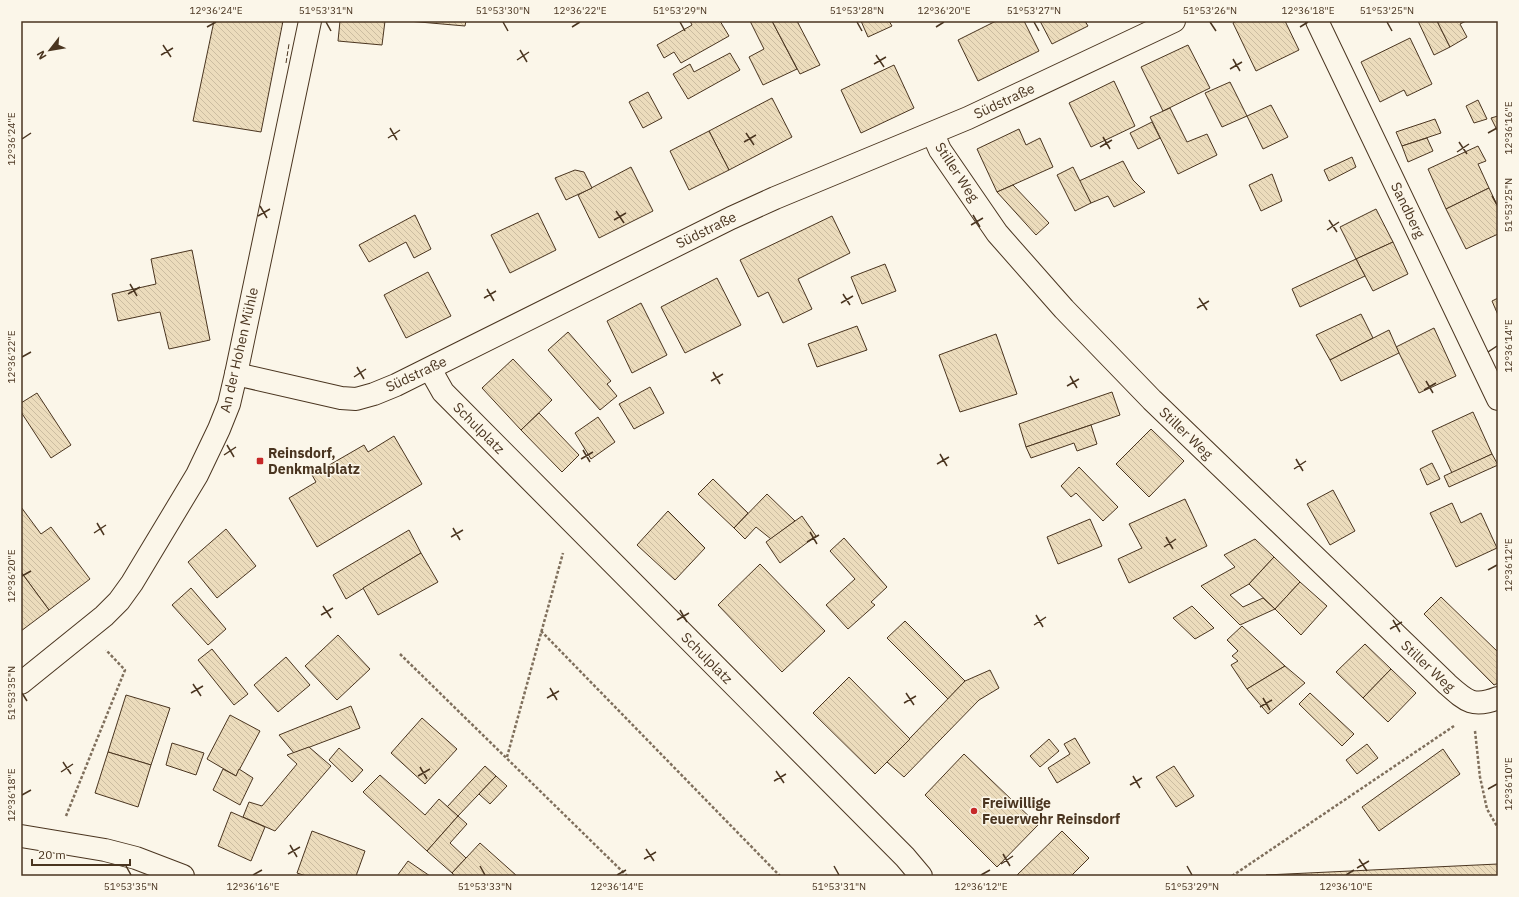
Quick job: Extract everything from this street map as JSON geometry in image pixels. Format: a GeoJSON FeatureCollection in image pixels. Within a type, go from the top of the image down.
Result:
{"type":"FeatureCollection","features":[{"type":"Feature","properties":{"kind":"street","name":"An der Hohen Mühle"},"geometry":{"type":"LineString","coordinates":[[21,684],[104,616],[132,583],[197,475],[219,429],[229,404],[236,374],[310,21]]}},
{"type":"Feature","properties":{"kind":"street","name":"Südstraße"},"geometry":{"type":"LineString","coordinates":[[236,374],[341,398],[356,398],[374,394],[430,369],[730,218],[775,198],[933,134],[1174,21]]}},
{"type":"Feature","properties":{"kind":"street","name":"Sandberg"},"geometry":{"type":"LineString","coordinates":[[1317,21],[1498,399]]}},
{"type":"Feature","properties":{"kind":"street","name":"Stiller Weg"},"geometry":{"type":"LineString","coordinates":[[933,134],[940,150],[997,233],[1075,320],[1152,400],[1447,684],[1461,697],[1473,702]]}},
{"type":"Feature","properties":{"kind":"street","name":"Schulplatz"},"geometry":{"type":"LineString","coordinates":[[430,369],[443,392],[899,851],[921,876]]}},
{"type":"Feature","properties":{"kind":"street"},"geometry":{"type":"LineString","coordinates":[[1473,702],[1486,703],[1498,698]]}},
{"type":"Feature","properties":{"kind":"street"},"geometry":{"type":"LineString","coordinates":[[21,836],[105,850],[136,858],[183,876]]}},
{"type":"Feature","properties":{"kind":"path"},"geometry":{"type":"LineString","coordinates":[[507,757],[572,521]]}},
{"type":"Feature","properties":{"kind":"path"},"geometry":{"type":"LineString","coordinates":[[55,842],[125,670],[88,630]]}},
{"type":"Feature","properties":{"kind":"path"},"geometry":{"type":"LineString","coordinates":[[541,631],[780,876]]}},
{"type":"Feature","properties":{"kind":"path"},"geometry":{"type":"LineString","coordinates":[[400,654],[628,876]]}},
{"type":"Feature","properties":{"kind":"path"},"geometry":{"type":"LineString","coordinates":[[1473,702],[1480,777],[1487,810],[1498,828]]}},
{"type":"Feature","properties":{"kind":"path"},"geometry":{"type":"LineString","coordinates":[[1232,876],[1456,724],[1473,702]]}},
{"type":"Feature","properties":{"kind":"building"},"geometry":{"type":"Polygon","coordinates":[[[214,21],[283,21],[261,132],[193,121],[214,21]]]}},
{"type":"Feature","properties":{"kind":"building"},"geometry":{"type":"Polygon","coordinates":[[[340,21],[385,21],[382,45],[338,41],[340,21]]]}},
{"type":"Feature","properties":{"kind":"building"},"geometry":{"type":"Polygon","coordinates":[[[408,21],[466,21],[465,26],[408,21]]]}},
{"type":"Feature","properties":{"kind":"building"},"geometry":{"type":"Polygon","coordinates":[[[690,21],[720,21],[729,36],[681,63],[674,52],[664,58],[657,45],[692,25],[690,21]]]}},
{"type":"Feature","properties":{"kind":"building"},"geometry":{"type":"Polygon","coordinates":[[[750,21],[772,21],[797,69],[763,85],[749,57],[764,49],[750,21]]]}},
{"type":"Feature","properties":{"kind":"building"},"geometry":{"type":"Polygon","coordinates":[[[772,21],[797,21],[820,65],[800,74],[772,21]]]}},
{"type":"Feature","properties":{"kind":"building"},"geometry":{"type":"Polygon","coordinates":[[[861,21],[889,21],[892,26],[868,37],[861,21]]]}},
{"type":"Feature","properties":{"kind":"building"},"geometry":{"type":"Polygon","coordinates":[[[996,21],[1024,21],[1039,51],[978,81],[958,40],[996,21]]]}},
{"type":"Feature","properties":{"kind":"building"},"geometry":{"type":"Polygon","coordinates":[[[1040,21],[1085,21],[1088,26],[1052,44],[1040,21]]]}},
{"type":"Feature","properties":{"kind":"building"},"geometry":{"type":"Polygon","coordinates":[[[1236,21],[1285,21],[1299,50],[1256,71],[1233,23],[1236,21]]]}},
{"type":"Feature","properties":{"kind":"building"},"geometry":{"type":"Polygon","coordinates":[[[1418,21],[1437,21],[1450,47],[1434,55],[1418,21]]]}},
{"type":"Feature","properties":{"kind":"building"},"geometry":{"type":"Polygon","coordinates":[[[1437,21],[1466,21],[1460,24],[1467,37],[1450,47],[1437,21]]]}},
{"type":"Feature","properties":{"kind":"building"},"geometry":{"type":"Polygon","coordinates":[[[1410,38],[1432,84],[1407,96],[1404,90],[1380,102],[1361,62],[1410,38]]]}},
{"type":"Feature","properties":{"kind":"building"},"geometry":{"type":"Polygon","coordinates":[[[1188,45],[1210,88],[1163,111],[1141,67],[1188,45]]]}},
{"type":"Feature","properties":{"kind":"building"},"geometry":{"type":"Polygon","coordinates":[[[730,53],[740,70],[688,99],[673,74],[690,64],[694,72],[730,53]]]}},
{"type":"Feature","properties":{"kind":"building"},"geometry":{"type":"Polygon","coordinates":[[[894,65],[914,108],[861,133],[841,90],[894,65]]]}},
{"type":"Feature","properties":{"kind":"building"},"geometry":{"type":"Polygon","coordinates":[[[1114,81],[1135,126],[1091,147],[1069,103],[1114,81]]]}},
{"type":"Feature","properties":{"kind":"building"},"geometry":{"type":"Polygon","coordinates":[[[1230,82],[1247,116],[1222,127],[1205,93],[1230,82]]]}},
{"type":"Feature","properties":{"kind":"building"},"geometry":{"type":"Polygon","coordinates":[[[648,92],[662,118],[643,128],[629,102],[648,92]]]}},
{"type":"Feature","properties":{"kind":"building"},"geometry":{"type":"Polygon","coordinates":[[[772,98],[792,137],[729,170],[709,131],[772,98]]]}},
{"type":"Feature","properties":{"kind":"building"},"geometry":{"type":"Polygon","coordinates":[[[1478,100],[1487,119],[1474,123],[1466,106],[1478,100]]]}},
{"type":"Feature","properties":{"kind":"building"},"geometry":{"type":"Polygon","coordinates":[[[1271,105],[1288,137],[1263,149],[1247,116],[1271,105]]]}},
{"type":"Feature","properties":{"kind":"building"},"geometry":{"type":"Polygon","coordinates":[[[1170,108],[1187,142],[1207,134],[1217,155],[1178,174],[1150,117],[1170,108]]]}},
{"type":"Feature","properties":{"kind":"building"},"geometry":{"type":"Polygon","coordinates":[[[1498,116],[1498,132],[1491,118],[1498,116]]]}},
{"type":"Feature","properties":{"kind":"building"},"geometry":{"type":"Polygon","coordinates":[[[1435,119],[1441,133],[1402,146],[1396,132],[1435,119]]]}},
{"type":"Feature","properties":{"kind":"building"},"geometry":{"type":"Polygon","coordinates":[[[1152,122],[1160,138],[1138,149],[1130,133],[1152,122]]]}},
{"type":"Feature","properties":{"kind":"building"},"geometry":{"type":"Polygon","coordinates":[[[1019,129],[1026,145],[1040,138],[1053,167],[997,192],[977,149],[1019,129]]]}},
{"type":"Feature","properties":{"kind":"building"},"geometry":{"type":"Polygon","coordinates":[[[709,131],[729,170],[689,190],[670,151],[709,131]]]}},
{"type":"Feature","properties":{"kind":"building"},"geometry":{"type":"Polygon","coordinates":[[[1427,138],[1433,151],[1408,162],[1402,146],[1427,138]]]}},
{"type":"Feature","properties":{"kind":"building"},"geometry":{"type":"Polygon","coordinates":[[[1478,146],[1486,161],[1478,164],[1489,188],[1446,209],[1428,169],[1478,146]]]}},
{"type":"Feature","properties":{"kind":"building"},"geometry":{"type":"Polygon","coordinates":[[[1352,157],[1356,167],[1329,181],[1324,170],[1352,157]]]}},
{"type":"Feature","properties":{"kind":"building"},"geometry":{"type":"Polygon","coordinates":[[[1123,161],[1133,180],[1145,192],[1114,207],[1108,196],[1091,203],[1079,181],[1123,161]]]}},
{"type":"Feature","properties":{"kind":"building"},"geometry":{"type":"Polygon","coordinates":[[[631,167],[653,211],[599,238],[578,195],[631,167]]]}},
{"type":"Feature","properties":{"kind":"building"},"geometry":{"type":"Polygon","coordinates":[[[1073,167],[1091,203],[1075,211],[1057,175],[1073,167]]]}},
{"type":"Feature","properties":{"kind":"building"},"geometry":{"type":"Polygon","coordinates":[[[575,170],[584,172],[592,188],[566,200],[555,178],[575,170]]]}},
{"type":"Feature","properties":{"kind":"building"},"geometry":{"type":"Polygon","coordinates":[[[1272,174],[1282,201],[1261,211],[1249,185],[1272,174]]]}},
{"type":"Feature","properties":{"kind":"building"},"geometry":{"type":"Polygon","coordinates":[[[1013,185],[1049,223],[1036,235],[997,192],[1013,185]]]}},
{"type":"Feature","properties":{"kind":"building"},"geometry":{"type":"Polygon","coordinates":[[[1489,188],[1498,207],[1498,234],[1466,249],[1446,209],[1489,188]]]}},
{"type":"Feature","properties":{"kind":"building"},"geometry":{"type":"Polygon","coordinates":[[[1376,209],[1393,242],[1356,259],[1340,227],[1376,209]]]}},
{"type":"Feature","properties":{"kind":"building"},"geometry":{"type":"Polygon","coordinates":[[[538,213],[556,250],[510,273],[491,235],[538,213]]]}},
{"type":"Feature","properties":{"kind":"building"},"geometry":{"type":"Polygon","coordinates":[[[415,215],[431,249],[414,258],[406,242],[369,262],[359,245],[415,215]]]}},
{"type":"Feature","properties":{"kind":"building"},"geometry":{"type":"Polygon","coordinates":[[[832,216],[850,253],[798,279],[812,309],[783,323],[768,292],[758,297],[740,260],[832,216]]]}},
{"type":"Feature","properties":{"kind":"building"},"geometry":{"type":"Polygon","coordinates":[[[1393,242],[1408,274],[1373,291],[1356,259],[1393,242]]]}},
{"type":"Feature","properties":{"kind":"building"},"geometry":{"type":"Polygon","coordinates":[[[192,250],[210,340],[169,349],[160,312],[118,321],[112,294],[156,284],[151,259],[192,250]]]}},
{"type":"Feature","properties":{"kind":"building"},"geometry":{"type":"Polygon","coordinates":[[[1356,259],[1365,276],[1300,307],[1292,289],[1356,259]]]}},
{"type":"Feature","properties":{"kind":"building"},"geometry":{"type":"Polygon","coordinates":[[[885,264],[896,291],[862,304],[851,277],[885,264]]]}},
{"type":"Feature","properties":{"kind":"building"},"geometry":{"type":"Polygon","coordinates":[[[428,272],[451,316],[406,338],[384,295],[428,272]]]}},
{"type":"Feature","properties":{"kind":"building"},"geometry":{"type":"Polygon","coordinates":[[[717,278],[741,325],[685,353],[661,307],[717,278]]]}},
{"type":"Feature","properties":{"kind":"building"},"geometry":{"type":"Polygon","coordinates":[[[1498,298],[1498,315],[1492,301],[1498,298]]]}},
{"type":"Feature","properties":{"kind":"building"},"geometry":{"type":"Polygon","coordinates":[[[641,303],[667,355],[632,373],[607,321],[641,303]]]}},
{"type":"Feature","properties":{"kind":"building"},"geometry":{"type":"Polygon","coordinates":[[[1361,314],[1373,338],[1330,360],[1316,335],[1361,314]]]}},
{"type":"Feature","properties":{"kind":"building"},"geometry":{"type":"Polygon","coordinates":[[[857,326],[867,350],[817,367],[808,344],[857,326]]]}},
{"type":"Feature","properties":{"kind":"building"},"geometry":{"type":"Polygon","coordinates":[[[1434,328],[1456,376],[1419,393],[1396,347],[1434,328]]]}},
{"type":"Feature","properties":{"kind":"building"},"geometry":{"type":"Polygon","coordinates":[[[1389,330],[1399,353],[1341,381],[1330,360],[1389,330]]]}},
{"type":"Feature","properties":{"kind":"building"},"geometry":{"type":"Polygon","coordinates":[[[568,332],[611,381],[607,384],[617,396],[600,410],[548,350],[568,332]]]}},
{"type":"Feature","properties":{"kind":"building"},"geometry":{"type":"Polygon","coordinates":[[[996,334],[1017,394],[960,412],[939,355],[996,334]]]}},
{"type":"Feature","properties":{"kind":"building"},"geometry":{"type":"Polygon","coordinates":[[[513,359],[552,400],[521,430],[482,388],[513,359]]]}},
{"type":"Feature","properties":{"kind":"building"},"geometry":{"type":"Polygon","coordinates":[[[650,387],[664,413],[634,429],[619,404],[650,387]]]}},
{"type":"Feature","properties":{"kind":"building"},"geometry":{"type":"Polygon","coordinates":[[[1112,392],[1120,415],[1026,447],[1019,424],[1112,392]]]}},
{"type":"Feature","properties":{"kind":"building"},"geometry":{"type":"Polygon","coordinates":[[[37,393],[71,445],[51,458],[21,412],[21,403],[37,393]]]}},
{"type":"Feature","properties":{"kind":"building"},"geometry":{"type":"Polygon","coordinates":[[[1473,412],[1492,454],[1452,473],[1432,431],[1473,412]]]}},
{"type":"Feature","properties":{"kind":"building"},"geometry":{"type":"Polygon","coordinates":[[[539,413],[579,455],[562,472],[521,430],[539,413]]]}},
{"type":"Feature","properties":{"kind":"building"},"geometry":{"type":"Polygon","coordinates":[[[598,417],[615,442],[591,459],[575,433],[598,417]]]}},
{"type":"Feature","properties":{"kind":"building"},"geometry":{"type":"Polygon","coordinates":[[[1091,425],[1097,444],[1077,451],[1074,443],[1031,458],[1026,447],[1091,425]]]}},
{"type":"Feature","properties":{"kind":"building"},"geometry":{"type":"Polygon","coordinates":[[[1151,429],[1184,461],[1149,497],[1116,464],[1151,429]]]}},
{"type":"Feature","properties":{"kind":"building"},"geometry":{"type":"Polygon","coordinates":[[[394,436],[422,484],[317,547],[289,498],[316,482],[312,475],[364,445],[368,452],[394,436]]]}},
{"type":"Feature","properties":{"kind":"building"},"geometry":{"type":"Polygon","coordinates":[[[1492,454],[1498,465],[1449,487],[1444,476],[1492,454]]]}},
{"type":"Feature","properties":{"kind":"building"},"geometry":{"type":"Polygon","coordinates":[[[1432,463],[1440,479],[1427,485],[1420,469],[1432,463]]]}},
{"type":"Feature","properties":{"kind":"building"},"geometry":{"type":"Polygon","coordinates":[[[1079,467],[1118,507],[1103,521],[1076,493],[1071,497],[1061,486],[1079,467]]]}},
{"type":"Feature","properties":{"kind":"building"},"geometry":{"type":"Polygon","coordinates":[[[713,479],[748,513],[734,528],[698,494],[713,479]]]}},
{"type":"Feature","properties":{"kind":"building"},"geometry":{"type":"Polygon","coordinates":[[[1333,490],[1355,531],[1330,545],[1307,504],[1333,490]]]}},
{"type":"Feature","properties":{"kind":"building"},"geometry":{"type":"Polygon","coordinates":[[[767,494],[795,521],[771,539],[756,527],[745,539],[734,528],[767,494]]]}},
{"type":"Feature","properties":{"kind":"building"},"geometry":{"type":"Polygon","coordinates":[[[1185,499],[1207,546],[1129,583],[1118,559],[1142,548],[1129,524],[1185,499]]]}},
{"type":"Feature","properties":{"kind":"building"},"geometry":{"type":"Polygon","coordinates":[[[1452,503],[1461,523],[1481,513],[1497,548],[1456,567],[1430,513],[1452,503]]]}},
{"type":"Feature","properties":{"kind":"building"},"geometry":{"type":"Polygon","coordinates":[[[21,507],[41,534],[51,527],[90,579],[49,610],[21,572],[21,507]]]}},
{"type":"Feature","properties":{"kind":"building"},"geometry":{"type":"Polygon","coordinates":[[[668,511],[705,548],[675,580],[637,545],[668,511]]]}},
{"type":"Feature","properties":{"kind":"building"},"geometry":{"type":"Polygon","coordinates":[[[802,516],[816,536],[780,563],[766,542],[802,516]]]}},
{"type":"Feature","properties":{"kind":"building"},"geometry":{"type":"Polygon","coordinates":[[[1090,519],[1102,546],[1058,564],[1047,537],[1090,519]]]}},
{"type":"Feature","properties":{"kind":"building"},"geometry":{"type":"Polygon","coordinates":[[[226,529],[256,566],[217,598],[188,562],[226,529]]]}},
{"type":"Feature","properties":{"kind":"building"},"geometry":{"type":"Polygon","coordinates":[[[409,530],[421,553],[346,599],[333,575],[409,530]]]}},
{"type":"Feature","properties":{"kind":"building"},"geometry":{"type":"Polygon","coordinates":[[[844,538],[887,587],[871,602],[875,605],[848,629],[826,605],[855,579],[830,551],[844,538]]]}},
{"type":"Feature","properties":{"kind":"building"},"geometry":{"type":"Polygon","coordinates":[[[1255,539],[1274,557],[1249,584],[1230,595],[1243,607],[1263,598],[1275,609],[1240,625],[1201,586],[1235,567],[1224,555],[1255,539]]]}},
{"type":"Feature","properties":{"kind":"building"},"geometry":{"type":"Polygon","coordinates":[[[421,553],[438,582],[378,615],[363,588],[421,553]]]}},
{"type":"Feature","properties":{"kind":"building"},"geometry":{"type":"Polygon","coordinates":[[[1274,557],[1300,582],[1275,609],[1249,584],[1274,557]]]}},
{"type":"Feature","properties":{"kind":"building"},"geometry":{"type":"Polygon","coordinates":[[[760,564],[825,631],[782,672],[718,605],[760,564]]]}},
{"type":"Feature","properties":{"kind":"building"},"geometry":{"type":"Polygon","coordinates":[[[21,572],[49,610],[21,631],[21,572]]]}},
{"type":"Feature","properties":{"kind":"building"},"geometry":{"type":"Polygon","coordinates":[[[1300,582],[1327,606],[1301,635],[1275,609],[1300,582]]]}},
{"type":"Feature","properties":{"kind":"building"},"geometry":{"type":"Polygon","coordinates":[[[191,588],[226,629],[208,645],[172,605],[191,588]]]}},
{"type":"Feature","properties":{"kind":"building"},"geometry":{"type":"Polygon","coordinates":[[[1441,597],[1498,652],[1498,683],[1494,685],[1424,614],[1441,597]]]}},
{"type":"Feature","properties":{"kind":"building"},"geometry":{"type":"Polygon","coordinates":[[[1192,606],[1214,628],[1195,639],[1173,618],[1192,606]]]}},
{"type":"Feature","properties":{"kind":"building"},"geometry":{"type":"Polygon","coordinates":[[[905,621],[965,681],[948,699],[887,638],[905,621]]]}},
{"type":"Feature","properties":{"kind":"building"},"geometry":{"type":"Polygon","coordinates":[[[1242,626],[1285,666],[1247,689],[1231,665],[1238,661],[1232,656],[1238,651],[1227,640],[1242,626]]]}},
{"type":"Feature","properties":{"kind":"building"},"geometry":{"type":"Polygon","coordinates":[[[338,635],[370,669],[337,700],[305,666],[338,635]]]}},
{"type":"Feature","properties":{"kind":"building"},"geometry":{"type":"Polygon","coordinates":[[[1365,644],[1391,669],[1363,698],[1336,672],[1365,644]]]}},
{"type":"Feature","properties":{"kind":"building"},"geometry":{"type":"Polygon","coordinates":[[[212,649],[248,694],[234,705],[198,660],[212,649]]]}},
{"type":"Feature","properties":{"kind":"building"},"geometry":{"type":"Polygon","coordinates":[[[286,657],[310,685],[278,712],[254,685],[286,657]]]}},
{"type":"Feature","properties":{"kind":"building"},"geometry":{"type":"Polygon","coordinates":[[[1285,666],[1305,683],[1268,714],[1247,689],[1285,666]]]}},
{"type":"Feature","properties":{"kind":"building"},"geometry":{"type":"Polygon","coordinates":[[[1391,669],[1416,693],[1388,722],[1363,698],[1391,669]]]}},
{"type":"Feature","properties":{"kind":"building"},"geometry":{"type":"Polygon","coordinates":[[[990,670],[999,688],[979,700],[904,777],[887,762],[965,681],[990,670]]]}},
{"type":"Feature","properties":{"kind":"building"},"geometry":{"type":"Polygon","coordinates":[[[849,677],[910,739],[875,774],[813,713],[849,677]]]}},
{"type":"Feature","properties":{"kind":"building"},"geometry":{"type":"Polygon","coordinates":[[[1310,693],[1354,734],[1342,746],[1299,704],[1310,693]]]}},
{"type":"Feature","properties":{"kind":"building"},"geometry":{"type":"Polygon","coordinates":[[[126,695],[170,708],[151,765],[108,752],[126,695]]]}},
{"type":"Feature","properties":{"kind":"building"},"geometry":{"type":"Polygon","coordinates":[[[351,706],[360,728],[294,753],[279,735],[351,706]]]}},
{"type":"Feature","properties":{"kind":"building"},"geometry":{"type":"Polygon","coordinates":[[[230,715],[260,731],[236,776],[207,759],[230,715]]]}},
{"type":"Feature","properties":{"kind":"building"},"geometry":{"type":"Polygon","coordinates":[[[422,718],[457,749],[425,784],[391,753],[422,718]]]}},
{"type":"Feature","properties":{"kind":"building"},"geometry":{"type":"Polygon","coordinates":[[[1075,738],[1090,763],[1057,783],[1048,768],[1070,754],[1064,744],[1075,738]]]}},
{"type":"Feature","properties":{"kind":"building"},"geometry":{"type":"Polygon","coordinates":[[[1049,739],[1059,751],[1040,767],[1030,756],[1049,739]]]}},
{"type":"Feature","properties":{"kind":"building"},"geometry":{"type":"Polygon","coordinates":[[[172,743],[204,753],[196,775],[166,765],[172,743]]]}},
{"type":"Feature","properties":{"kind":"building"},"geometry":{"type":"Polygon","coordinates":[[[1367,744],[1378,758],[1357,774],[1346,760],[1367,744]]]}},
{"type":"Feature","properties":{"kind":"building"},"geometry":{"type":"Polygon","coordinates":[[[309,747],[331,766],[275,831],[243,817],[249,802],[262,806],[297,764],[287,755],[309,747]]]}},
{"type":"Feature","properties":{"kind":"building"},"geometry":{"type":"Polygon","coordinates":[[[339,748],[363,770],[352,782],[329,760],[339,748]]]}},
{"type":"Feature","properties":{"kind":"building"},"geometry":{"type":"Polygon","coordinates":[[[1443,749],[1460,774],[1379,831],[1362,807],[1443,749]]]}},
{"type":"Feature","properties":{"kind":"building"},"geometry":{"type":"Polygon","coordinates":[[[108,752],[151,765],[138,807],[95,793],[108,752]]]}},
{"type":"Feature","properties":{"kind":"building"},"geometry":{"type":"Polygon","coordinates":[[[964,754],[1038,825],[997,867],[925,795],[964,754]]]}},
{"type":"Feature","properties":{"kind":"building"},"geometry":{"type":"Polygon","coordinates":[[[485,766],[496,776],[458,816],[447,807],[485,766]]]}},
{"type":"Feature","properties":{"kind":"building"},"geometry":{"type":"Polygon","coordinates":[[[1174,766],[1194,796],[1176,807],[1156,777],[1174,766]]]}},
{"type":"Feature","properties":{"kind":"building"},"geometry":{"type":"Polygon","coordinates":[[[223,769],[236,776],[239,769],[253,778],[240,805],[213,790],[223,769]]]}},
{"type":"Feature","properties":{"kind":"building"},"geometry":{"type":"Polygon","coordinates":[[[380,775],[425,815],[439,799],[458,816],[427,851],[363,792],[380,775]]]}},
{"type":"Feature","properties":{"kind":"building"},"geometry":{"type":"Polygon","coordinates":[[[496,776],[507,786],[490,804],[479,794],[496,776]]]}},
{"type":"Feature","properties":{"kind":"building"},"geometry":{"type":"Polygon","coordinates":[[[231,812],[265,827],[251,861],[218,846],[231,812]]]}},
{"type":"Feature","properties":{"kind":"building"},"geometry":{"type":"Polygon","coordinates":[[[458,816],[467,824],[450,843],[466,858],[452,873],[427,851],[458,816]]]}},
{"type":"Feature","properties":{"kind":"building"},"geometry":{"type":"Polygon","coordinates":[[[312,831],[365,851],[356,876],[306,876],[297,873],[312,831]]]}},
{"type":"Feature","properties":{"kind":"building"},"geometry":{"type":"Polygon","coordinates":[[[1062,831],[1089,858],[1071,876],[1016,876],[1062,831]]]}},
{"type":"Feature","properties":{"kind":"building"},"geometry":{"type":"Polygon","coordinates":[[[480,843],[517,876],[455,876],[452,873],[480,843]]]}},
{"type":"Feature","properties":{"kind":"building"},"geometry":{"type":"Polygon","coordinates":[[[408,861],[430,876],[397,876],[408,861]]]}},
{"type":"Feature","properties":{"kind":"building"},"geometry":{"type":"Polygon","coordinates":[[[1498,864],[1498,876],[1266,875],[1498,864]]]}},
{"type":"Feature","properties":{"kind":"fence"},"geometry":{"type":"LineString","coordinates":[[286,63],[289,44]]}},
{"type":"Feature","properties":{"kind":"place","name":"Reinsdorf, Denkmalplatz"},"geometry":{"type":"Point","coordinates":[260,461]}},
{"type":"Feature","properties":{"kind":"place","name":"Freiwillige Feuerwehr Reinsdorf"},"geometry":{"type":"Point","coordinates":[974,811]}}]}
